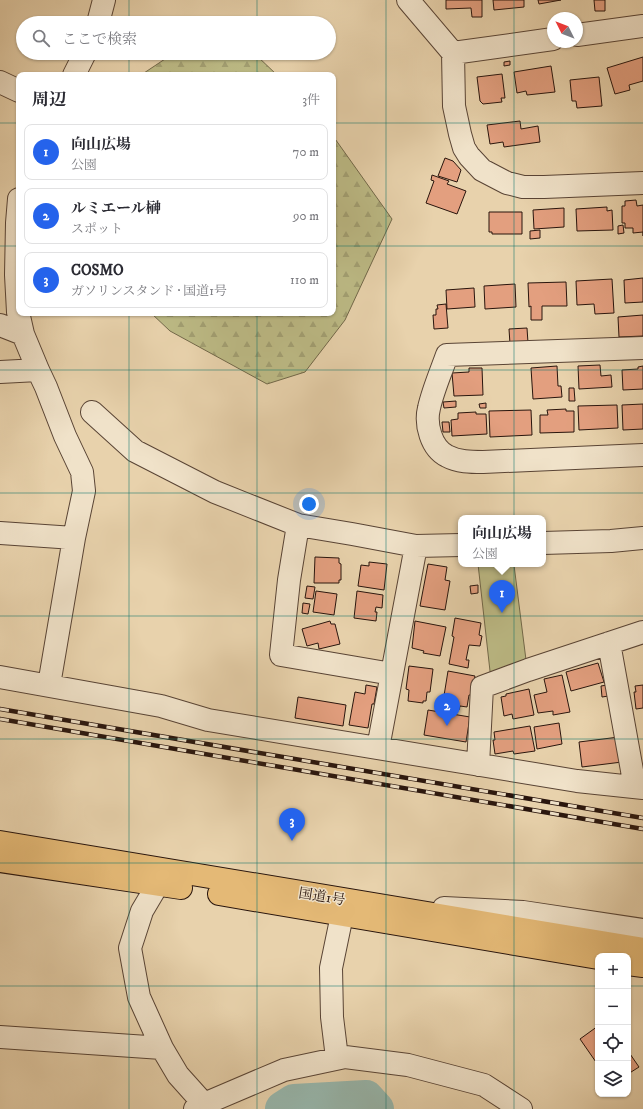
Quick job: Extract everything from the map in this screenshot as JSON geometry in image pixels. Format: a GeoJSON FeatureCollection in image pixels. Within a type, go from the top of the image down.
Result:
{"type":"FeatureCollection","features":[{"type":"Feature","properties":{"kind":"highway","name":"国道1号"},"geometry":{"type":"LineString","coordinates":[[0,842],[643,949]]}},
{"type":"Feature","properties":{"kind":"highway","name":"国道1号"},"geometry":{"type":"LineString","coordinates":[[0,861],[158,884],[595,957]]}},
{"type":"Feature","properties":{"kind":"highway"},"geometry":{"type":"LineString","coordinates":[[631,964],[643,966]]}},
{"type":"Feature","properties":{"kind":"street"},"geometry":{"type":"LineString","coordinates":[[100,16],[104,0]]}},
{"type":"Feature","properties":{"kind":"street"},"geometry":{"type":"LineString","coordinates":[[408,0],[453,53],[454,106],[460,134],[464,148],[482,170],[507,183],[523,187],[643,183]]}},
{"type":"Feature","properties":{"kind":"street"},"geometry":{"type":"LineString","coordinates":[[583,34],[643,26]]}},
{"type":"Feature","properties":{"kind":"street"},"geometry":{"type":"LineString","coordinates":[[453,53],[547,40]]}},
{"type":"Feature","properties":{"kind":"street"},"geometry":{"type":"LineString","coordinates":[[76,72],[82,60]]}},
{"type":"Feature","properties":{"kind":"street"},"geometry":{"type":"LineString","coordinates":[[0,82],[16,90]]}},
{"type":"Feature","properties":{"kind":"street"},"geometry":{"type":"LineString","coordinates":[[16,204],[8,219],[16,282]]}},
{"type":"Feature","properties":{"kind":"street"},"geometry":{"type":"LineString","coordinates":[[19,316],[23,334],[65,436],[82,472],[84,491],[74,538],[49,685]]}},
{"type":"Feature","properties":{"kind":"street"},"geometry":{"type":"LineString","coordinates":[[0,325],[23,334]]}},
{"type":"Feature","properties":{"kind":"street"},"geometry":{"type":"LineString","coordinates":[[643,348],[447,355],[429,407],[428,421],[430,433],[437,448],[448,457],[462,461],[483,462],[643,455]]}},
{"type":"Feature","properties":{"kind":"street"},"geometry":{"type":"LineString","coordinates":[[0,372],[38,370]]}},
{"type":"Feature","properties":{"kind":"street"},"geometry":{"type":"LineString","coordinates":[[92,412],[135,451],[215,492],[298,526],[416,546],[458,545]]}},
{"type":"Feature","properties":{"kind":"street"},"geometry":{"type":"LineString","coordinates":[[298,526],[289,580],[281,655],[392,674]]}},
{"type":"Feature","properties":{"kind":"street"},"geometry":{"type":"LineString","coordinates":[[0,533],[74,538]]}},
{"type":"Feature","properties":{"kind":"street"},"geometry":{"type":"LineString","coordinates":[[546,543],[611,541],[643,538]]}},
{"type":"Feature","properties":{"kind":"street"},"geometry":{"type":"LineString","coordinates":[[378,748],[416,546]]}},
{"type":"Feature","properties":{"kind":"street"},"geometry":{"type":"LineString","coordinates":[[478,765],[482,687],[528,670],[643,632]]}},
{"type":"Feature","properties":{"kind":"street"},"geometry":{"type":"LineString","coordinates":[[0,676],[161,706],[208,720],[577,781],[639,788],[609,643]]}},
{"type":"Feature","properties":{"kind":"street"},"geometry":{"type":"LineString","coordinates":[[158,884],[142,911],[130,948],[139,997],[162,1048],[178,1075],[200,1106],[284,1070],[345,1057],[408,1065],[484,1085],[521,1109]]}},
{"type":"Feature","properties":{"kind":"street"},"geometry":{"type":"LineString","coordinates":[[379,905],[523,912],[643,930]]}},
{"type":"Feature","properties":{"kind":"street"},"geometry":{"type":"LineString","coordinates":[[338,1058],[332,1017],[331,968],[342,915]]}},
{"type":"Feature","properties":{"kind":"street"},"geometry":{"type":"LineString","coordinates":[[0,1037],[162,1048]]}},
{"type":"Feature","properties":{"kind":"green space"},"geometry":{"type":"Polygon","coordinates":[[[164,60],[261,60],[274,72],[146,72],[164,60]]]}},
{"type":"Feature","properties":{"kind":"green space"},"geometry":{"type":"Polygon","coordinates":[[[336,140],[392,219],[345,320],[305,372],[267,384],[170,331],[154,316],[336,316],[336,140]]]}},
{"type":"Feature","properties":{"kind":"green space"},"geometry":{"type":"Polygon","coordinates":[[[478,567],[514,567],[526,660],[491,680],[478,567]]]}},
{"type":"Feature","properties":{"kind":"building"},"geometry":{"type":"Polygon","coordinates":[[[446,0],[482,0],[482,17],[472,17],[471,8],[446,9],[446,0]]]}},
{"type":"Feature","properties":{"kind":"building"},"geometry":{"type":"Polygon","coordinates":[[[493,0],[524,0],[524,7],[494,10],[493,0]]]}},
{"type":"Feature","properties":{"kind":"building"},"geometry":{"type":"Polygon","coordinates":[[[538,0],[561,0],[539,4],[538,0]]]}},
{"type":"Feature","properties":{"kind":"building"},"geometry":{"type":"Polygon","coordinates":[[[594,0],[605,0],[605,11],[595,11],[594,0]]]}},
{"type":"Feature","properties":{"kind":"building"},"geometry":{"type":"Polygon","coordinates":[[[643,57],[643,81],[629,85],[630,90],[615,94],[607,68],[643,57]]]}},
{"type":"Feature","properties":{"kind":"building"},"geometry":{"type":"Polygon","coordinates":[[[510,61],[510,65],[504,66],[504,62],[510,61]]]}},
{"type":"Feature","properties":{"kind":"building"},"geometry":{"type":"Polygon","coordinates":[[[551,66],[555,92],[527,95],[526,91],[517,93],[514,72],[551,66]]]}},
{"type":"Feature","properties":{"kind":"building"},"geometry":{"type":"Polygon","coordinates":[[[502,74],[505,98],[501,98],[502,102],[483,104],[480,101],[477,77],[502,74]]]}},
{"type":"Feature","properties":{"kind":"building"},"geometry":{"type":"Polygon","coordinates":[[[599,77],[602,106],[577,108],[576,101],[572,101],[570,80],[599,77]]]}},
{"type":"Feature","properties":{"kind":"building"},"geometry":{"type":"Polygon","coordinates":[[[520,121],[521,129],[538,126],[540,142],[504,147],[503,142],[490,144],[487,125],[520,121]]]}},
{"type":"Feature","properties":{"kind":"building"},"geometry":{"type":"Polygon","coordinates":[[[445,158],[453,161],[461,170],[457,182],[438,176],[445,158]]]}},
{"type":"Feature","properties":{"kind":"building"},"geometry":{"type":"Polygon","coordinates":[[[432,175],[449,181],[447,184],[466,191],[457,214],[426,203],[434,181],[431,180],[432,175]]]}},
{"type":"Feature","properties":{"kind":"building"},"geometry":{"type":"Polygon","coordinates":[[[636,200],[637,206],[643,205],[643,232],[633,233],[633,228],[625,228],[625,223],[622,223],[622,206],[625,206],[625,201],[636,200]]]}},
{"type":"Feature","properties":{"kind":"building"},"geometry":{"type":"Polygon","coordinates":[[[607,207],[607,211],[612,210],[613,230],[577,231],[576,209],[607,207]]]}},
{"type":"Feature","properties":{"kind":"building"},"geometry":{"type":"Polygon","coordinates":[[[564,208],[564,227],[534,229],[533,210],[564,208]]]}},
{"type":"Feature","properties":{"kind":"building"},"geometry":{"type":"Polygon","coordinates":[[[489,212],[522,212],[522,234],[492,234],[492,232],[489,232],[489,212]]]}},
{"type":"Feature","properties":{"kind":"building"},"geometry":{"type":"Polygon","coordinates":[[[623,225],[624,233],[618,234],[618,226],[623,225]]]}},
{"type":"Feature","properties":{"kind":"building"},"geometry":{"type":"Polygon","coordinates":[[[540,230],[540,238],[530,239],[530,231],[540,230]]]}},
{"type":"Feature","properties":{"kind":"building"},"geometry":{"type":"Polygon","coordinates":[[[643,278],[643,302],[625,303],[624,280],[643,278]]]}},
{"type":"Feature","properties":{"kind":"building"},"geometry":{"type":"Polygon","coordinates":[[[612,279],[614,313],[595,314],[594,304],[577,305],[576,281],[612,279]]]}},
{"type":"Feature","properties":{"kind":"building"},"geometry":{"type":"Polygon","coordinates":[[[566,282],[567,306],[542,306],[542,320],[531,320],[528,283],[566,282]]]}},
{"type":"Feature","properties":{"kind":"building"},"geometry":{"type":"Polygon","coordinates":[[[515,284],[516,307],[485,309],[484,286],[515,284]]]}},
{"type":"Feature","properties":{"kind":"building"},"geometry":{"type":"Polygon","coordinates":[[[474,288],[475,307],[447,309],[446,290],[474,288]]]}},
{"type":"Feature","properties":{"kind":"building"},"geometry":{"type":"Polygon","coordinates":[[[446,304],[448,328],[434,329],[433,315],[436,315],[436,309],[438,309],[437,305],[446,304]]]}},
{"type":"Feature","properties":{"kind":"building"},"geometry":{"type":"Polygon","coordinates":[[[643,315],[643,336],[619,337],[618,317],[643,315]]]}},
{"type":"Feature","properties":{"kind":"building"},"geometry":{"type":"Polygon","coordinates":[[[527,328],[528,343],[510,344],[509,329],[527,328]]]}},
{"type":"Feature","properties":{"kind":"building"},"geometry":{"type":"Polygon","coordinates":[[[600,365],[601,376],[611,375],[612,387],[579,389],[578,366],[600,365]]]}},
{"type":"Feature","properties":{"kind":"building"},"geometry":{"type":"Polygon","coordinates":[[[557,366],[558,386],[561,386],[562,397],[533,399],[531,368],[557,366]]]}},
{"type":"Feature","properties":{"kind":"building"},"geometry":{"type":"Polygon","coordinates":[[[643,366],[643,389],[623,390],[622,370],[638,369],[638,367],[643,366]]]}},
{"type":"Feature","properties":{"kind":"building"},"geometry":{"type":"Polygon","coordinates":[[[469,368],[482,368],[483,395],[454,396],[452,373],[469,372],[469,368]]]}},
{"type":"Feature","properties":{"kind":"building"},"geometry":{"type":"Polygon","coordinates":[[[569,388],[574,388],[575,401],[569,401],[569,388]]]}},
{"type":"Feature","properties":{"kind":"building"},"geometry":{"type":"Polygon","coordinates":[[[456,401],[456,407],[444,408],[443,402],[456,401]]]}},
{"type":"Feature","properties":{"kind":"building"},"geometry":{"type":"Polygon","coordinates":[[[486,403],[486,408],[480,408],[479,404],[486,403]]]}},
{"type":"Feature","properties":{"kind":"building"},"geometry":{"type":"Polygon","coordinates":[[[643,404],[643,429],[623,430],[622,405],[643,404]]]}},
{"type":"Feature","properties":{"kind":"building"},"geometry":{"type":"Polygon","coordinates":[[[617,405],[618,428],[579,430],[578,406],[617,405]]]}},
{"type":"Feature","properties":{"kind":"building"},"geometry":{"type":"Polygon","coordinates":[[[566,409],[566,411],[574,411],[574,432],[540,433],[540,415],[548,415],[547,410],[566,409]]]}},
{"type":"Feature","properties":{"kind":"building"},"geometry":{"type":"Polygon","coordinates":[[[531,410],[532,435],[490,437],[489,411],[531,410]]]}},
{"type":"Feature","properties":{"kind":"building"},"geometry":{"type":"Polygon","coordinates":[[[476,412],[476,414],[486,414],[487,434],[452,436],[451,420],[458,419],[458,413],[476,412]]]}},
{"type":"Feature","properties":{"kind":"building"},"geometry":{"type":"Polygon","coordinates":[[[442,422],[449,422],[450,432],[443,432],[442,422]]]}},
{"type":"Feature","properties":{"kind":"building"},"geometry":{"type":"Polygon","coordinates":[[[315,557],[339,558],[339,563],[341,564],[341,580],[339,580],[339,583],[314,583],[315,557]]]}},
{"type":"Feature","properties":{"kind":"building"},"geometry":{"type":"Polygon","coordinates":[[[369,562],[387,564],[384,590],[358,586],[361,565],[369,566],[369,562]]]}},
{"type":"Feature","properties":{"kind":"building"},"geometry":{"type":"Polygon","coordinates":[[[428,564],[447,567],[445,580],[450,581],[445,610],[420,606],[428,564]]]}},
{"type":"Feature","properties":{"kind":"building"},"geometry":{"type":"Polygon","coordinates":[[[478,585],[478,593],[471,594],[470,586],[478,585]]]}},
{"type":"Feature","properties":{"kind":"building"},"geometry":{"type":"Polygon","coordinates":[[[307,586],[315,587],[313,599],[305,598],[307,586]]]}},
{"type":"Feature","properties":{"kind":"building"},"geometry":{"type":"Polygon","coordinates":[[[316,591],[337,594],[334,615],[313,612],[316,591]]]}},
{"type":"Feature","properties":{"kind":"building"},"geometry":{"type":"Polygon","coordinates":[[[357,591],[383,595],[382,608],[376,607],[376,621],[354,618],[357,591]]]}},
{"type":"Feature","properties":{"kind":"building"},"geometry":{"type":"Polygon","coordinates":[[[303,603],[310,604],[308,614],[302,613],[303,603]]]}},
{"type":"Feature","properties":{"kind":"building"},"geometry":{"type":"Polygon","coordinates":[[[455,618],[481,623],[479,635],[482,636],[480,646],[469,645],[466,660],[469,660],[468,668],[449,664],[454,637],[452,636],[455,618]]]}},
{"type":"Feature","properties":{"kind":"building"},"geometry":{"type":"Polygon","coordinates":[[[330,621],[331,624],[335,624],[340,644],[319,649],[318,643],[307,646],[302,629],[330,621]]]}},
{"type":"Feature","properties":{"kind":"building"},"geometry":{"type":"Polygon","coordinates":[[[415,621],[446,627],[440,656],[423,653],[424,651],[412,648],[415,621]]]}},
{"type":"Feature","properties":{"kind":"building"},"geometry":{"type":"Polygon","coordinates":[[[598,663],[604,682],[571,691],[566,672],[598,663]]]}},
{"type":"Feature","properties":{"kind":"building"},"geometry":{"type":"Polygon","coordinates":[[[409,666],[433,669],[430,692],[427,692],[426,701],[423,701],[423,703],[408,701],[409,690],[406,689],[409,666]]]}},
{"type":"Feature","properties":{"kind":"building"},"geometry":{"type":"Polygon","coordinates":[[[448,671],[475,676],[467,707],[460,706],[459,710],[442,708],[448,671]]]}},
{"type":"Feature","properties":{"kind":"building"},"geometry":{"type":"Polygon","coordinates":[[[562,675],[570,712],[553,715],[553,711],[538,713],[534,695],[547,692],[544,679],[562,675]]]}},
{"type":"Feature","properties":{"kind":"building"},"geometry":{"type":"Polygon","coordinates":[[[614,684],[615,695],[602,697],[601,686],[614,684]]]}},
{"type":"Feature","properties":{"kind":"building"},"geometry":{"type":"Polygon","coordinates":[[[366,685],[377,687],[374,704],[372,704],[368,728],[349,725],[355,692],[365,694],[366,685]]]}},
{"type":"Feature","properties":{"kind":"building"},"geometry":{"type":"Polygon","coordinates":[[[643,685],[643,708],[636,709],[634,692],[636,692],[635,686],[643,685]]]}},
{"type":"Feature","properties":{"kind":"building"},"geometry":{"type":"Polygon","coordinates":[[[529,689],[534,715],[513,719],[512,714],[504,716],[501,697],[506,696],[506,694],[529,689]]]}},
{"type":"Feature","properties":{"kind":"building"},"geometry":{"type":"Polygon","coordinates":[[[298,697],[346,705],[343,726],[295,718],[298,697]]]}},
{"type":"Feature","properties":{"kind":"building"},"geometry":{"type":"Polygon","coordinates":[[[428,710],[470,717],[466,742],[424,735],[428,710]]]}},
{"type":"Feature","properties":{"kind":"building"},"geometry":{"type":"Polygon","coordinates":[[[559,723],[562,744],[537,749],[534,727],[559,723]]]}},
{"type":"Feature","properties":{"kind":"building"},"geometry":{"type":"Polygon","coordinates":[[[530,726],[535,751],[514,754],[513,751],[495,754],[493,740],[495,740],[494,732],[530,726]]]}},
{"type":"Feature","properties":{"kind":"building"},"geometry":{"type":"Polygon","coordinates":[[[619,737],[622,762],[582,767],[579,742],[619,737]]]}},
{"type":"Feature","properties":{"kind":"building"},"geometry":{"type":"Polygon","coordinates":[[[595,1028],[595,1061],[580,1039],[595,1028]]]}},
{"type":"Feature","properties":{"kind":"building"},"geometry":{"type":"Polygon","coordinates":[[[631,1055],[639,1067],[631,1072],[631,1055]]]}},
{"type":"Feature","properties":{"kind":"waterway"},"geometry":{"type":"LineString","coordinates":[[283,1109],[294,1102],[366,1098],[376,1109]]}},
{"type":"Feature","properties":{"kind":"railway"},"geometry":{"type":"LineString","coordinates":[[0,709],[643,818]]}},
{"type":"Feature","properties":{"kind":"railway"},"geometry":{"type":"LineString","coordinates":[[0,719],[643,829]]}},
{"type":"Feature","properties":{"kind":"place","name":"向山広場"},"geometry":{"type":"Point","coordinates":[502,613]}},
{"type":"Feature","properties":{"kind":"place","name":"ルミエール榊"},"geometry":{"type":"Point","coordinates":[447,726]}},
{"type":"Feature","properties":{"kind":"place","name":"COSMO"},"geometry":{"type":"Point","coordinates":[292,841]}}]}
